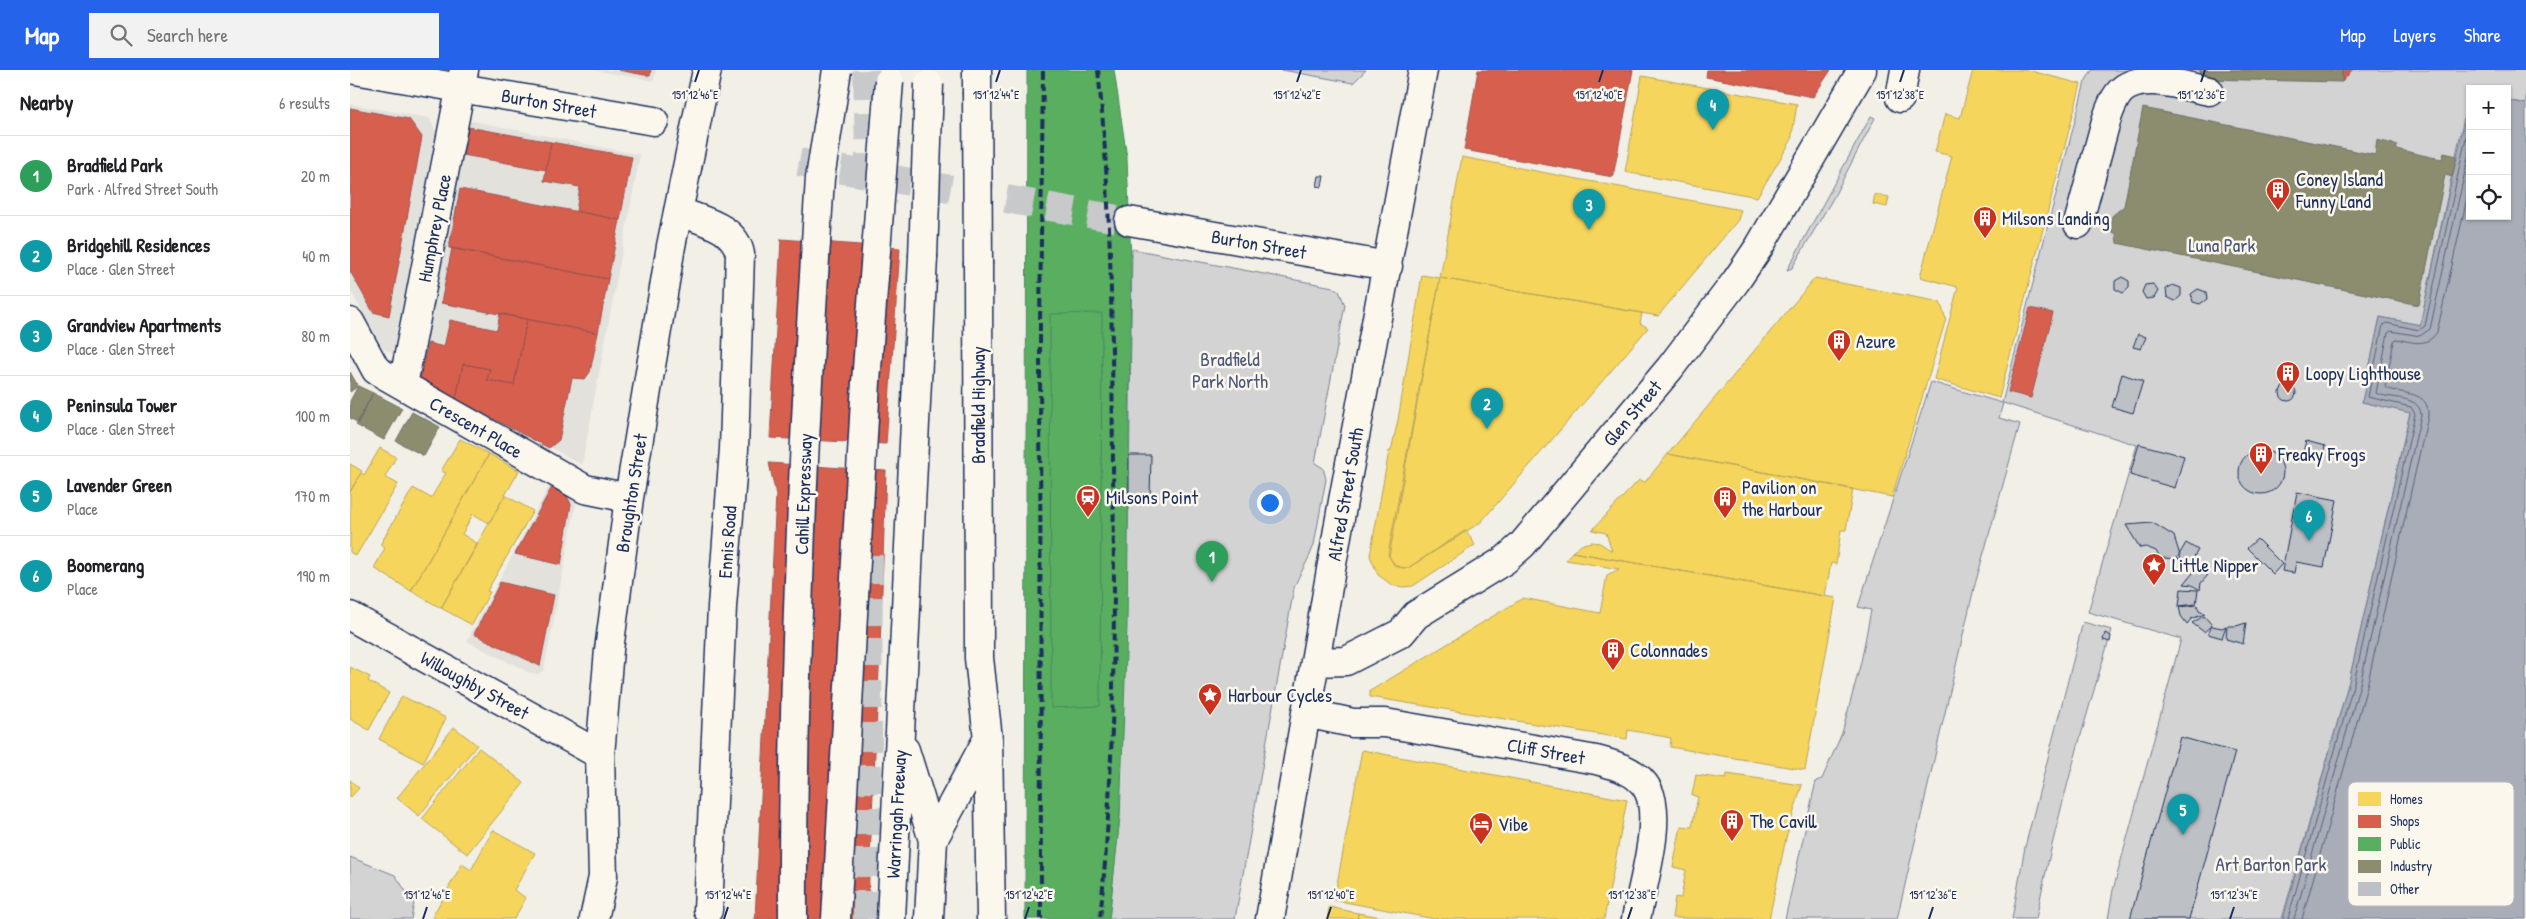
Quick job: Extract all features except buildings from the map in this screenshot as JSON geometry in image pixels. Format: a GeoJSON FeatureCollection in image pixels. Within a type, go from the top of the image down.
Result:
{"type":"FeatureCollection","features":[{"type":"Feature","properties":{"kind":"main road","name":"Burton Street"},"geometry":{"type":"LineString","coordinates":[[355,70],[462,79],[654,121]]}},
{"type":"Feature","properties":{"kind":"main road","name":"Broughton Street"},"geometry":{"type":"LineString","coordinates":[[594,919],[603,876],[600,755],[609,650],[629,498],[678,211],[707,70]]}},
{"type":"Feature","properties":{"kind":"main road","name":"Cahill Expressway"},"geometry":{"type":"LineString","coordinates":[[792,919],[792,758],[806,396],[820,178],[837,70]]}},
{"type":"Feature","properties":{"kind":"main road"},"geometry":{"type":"LineString","coordinates":[[836,919],[865,401],[890,70]]}},
{"type":"Feature","properties":{"kind":"main road"},"geometry":{"type":"LineString","coordinates":[[900,732],[930,70]]}},
{"type":"Feature","properties":{"kind":"main road","name":"Bradfield Highway"},"geometry":{"type":"LineString","coordinates":[[977,70],[979,658],[988,739]]}},
{"type":"Feature","properties":{"kind":"main road","name":"Alfred Street South"},"geometry":{"type":"LineString","coordinates":[[1270,919],[1343,501],[1423,70]]}},
{"type":"Feature","properties":{"kind":"main road","name":"Glen Street"},"geometry":{"type":"LineString","coordinates":[[1316,662],[1346,661],[1401,633],[1416,616],[1505,560],[1522,545],[1670,368],[1731,288],[1759,247],[1862,70]]}},
{"type":"Feature","properties":{"kind":"main road"},"geometry":{"type":"LineString","coordinates":[[1900,98],[1905,70]]}},
{"type":"Feature","properties":{"kind":"main road"},"geometry":{"type":"LineString","coordinates":[[2078,224],[2112,105],[2128,86],[2145,76],[2162,82],[2209,91]]}},
{"type":"Feature","properties":{"kind":"main road","name":"Humphrey Place"},"geometry":{"type":"LineString","coordinates":[[403,385],[462,79]]}},
{"type":"Feature","properties":{"kind":"main road","name":"Ennis Road"},"geometry":{"type":"LineString","coordinates":[[678,211],[724,230],[738,243],[740,254],[734,449],[722,607],[708,916]]}},
{"type":"Feature","properties":{"kind":"main road","name":"Burton Street"},"geometry":{"type":"LineString","coordinates":[[1130,221],[1388,266]]}},
{"type":"Feature","properties":{"kind":"main road","name":"Crescent Place"},"geometry":{"type":"LineString","coordinates":[[350,322],[376,370],[585,488],[629,498]]}},
{"type":"Feature","properties":{"kind":"main road","name":"Willoughby Street"},"geometry":{"type":"LineString","coordinates":[[350,616],[600,755]]}},
{"type":"Feature","properties":{"kind":"main road","name":"Cliff Street"},"geometry":{"type":"LineString","coordinates":[[1306,713],[1353,722],[1385,723],[1596,760],[1617,766],[1635,776],[1648,790],[1654,823],[1636,919]]}},
{"type":"Feature","properties":{"kind":"main road","name":"Warringah Freeway"},"geometry":{"type":"LineString","coordinates":[[900,732],[933,840],[929,919]]}},
{"type":"Feature","properties":{"kind":"main road","name":"Warringah Freeway"},"geometry":{"type":"LineString","coordinates":[[891,919],[900,732]]}},
{"type":"Feature","properties":{"kind":"main road"},"geometry":{"type":"LineString","coordinates":[[977,919],[988,739]]}},
{"type":"Feature","properties":{"kind":"main road"},"geometry":{"type":"LineString","coordinates":[[988,739],[991,919]]}},
{"type":"Feature","properties":{"kind":"main road","name":"Warringah Freeway"},"geometry":{"type":"LineString","coordinates":[[933,840],[988,739]]}},
{"type":"Feature","properties":{"kind":"shaded area"},"geometry":{"type":"Polygon","coordinates":[[[594,70],[656,70],[654,81],[594,70]]]}},
{"type":"Feature","properties":{"kind":"shaded area"},"geometry":{"type":"Polygon","coordinates":[[[350,104],[429,118],[436,131],[393,354],[383,349],[350,290],[350,104]]]}},
{"type":"Feature","properties":{"kind":"shaded area"},"geometry":{"type":"Polygon","coordinates":[[[468,120],[640,155],[582,465],[419,375],[468,120]]]}},
{"type":"Feature","properties":{"kind":"shaded area"},"geometry":{"type":"Polygon","coordinates":[[[550,484],[573,497],[576,504],[544,670],[538,674],[530,673],[467,641],[550,484]]]}},
{"type":"Feature","properties":{"kind":"green space"},"geometry":{"type":"Polygon","coordinates":[[[1282,70],[1366,70],[1353,83],[1282,70]]]}},
{"type":"Feature","properties":{"kind":"green space","name":"Luna Park"},"geometry":{"type":"Polygon","coordinates":[[[2092,70],[2526,70],[2526,104],[2511,101],[2511,85],[2466,85],[2466,108],[2420,325],[2380,317],[2362,402],[2410,412],[2349,681],[2282,919],[2108,919],[2113,890],[2181,639],[2088,612],[2137,445],[2003,403],[1999,418],[2020,424],[1974,588],[1897,919],[1785,919],[1816,781],[1822,779],[1842,733],[1861,662],[1871,610],[1858,607],[1931,382],[2002,403],[2085,82],[2092,70]]]}},
{"type":"Feature","properties":{"kind":"green space"},"geometry":{"type":"Polygon","coordinates":[[[1871,116],[1875,118],[1832,200],[1792,268],[1787,270],[1871,116]]]}},
{"type":"Feature","properties":{"kind":"green space","name":"Bradfield Park North"},"geometry":{"type":"Polygon","coordinates":[[[1132,249],[1333,287],[1339,291],[1345,305],[1315,463],[1323,468],[1326,479],[1314,545],[1294,588],[1235,919],[1109,919],[1120,816],[1129,498],[1132,249]]]}},
{"type":"Feature","properties":{"kind":"green space"},"geometry":{"type":"Polygon","coordinates":[[[2083,622],[2112,630],[2061,810],[2036,919],[2012,919],[2025,847],[2083,622]]]}},
{"type":"Feature","properties":{"kind":"green space"},"geometry":{"type":"Polygon","coordinates":[[[350,857],[395,875],[414,903],[411,919],[350,919],[350,857]]]}},
{"type":"Feature","properties":{"kind":"water"},"geometry":{"type":"Polygon","coordinates":[[[2511,101],[2526,104],[2526,919],[2283,919],[2349,681],[2410,413],[2362,402],[2380,317],[2420,325],[2466,114],[2466,220],[2511,220],[2511,101]]]}},
{"type":"Feature","properties":{"kind":"tunnel"},"geometry":{"type":"LineString","coordinates":[[867,70],[870,195]]}},
{"type":"Feature","properties":{"kind":"tunnel"},"geometry":{"type":"LineString","coordinates":[[799,162],[1129,221]]}},
{"type":"Feature","properties":{"kind":"tunnel"},"geometry":{"type":"LineString","coordinates":[[867,919],[869,543]]}},
{"type":"Feature","properties":{"kind":"railway"},"geometry":{"type":"LineString","coordinates":[[1041,919],[1040,324],[1043,70]]}},
{"type":"Feature","properties":{"kind":"railway"},"geometry":{"type":"LineString","coordinates":[[1098,70],[1109,219],[1114,580],[1109,806],[1100,919]]}},
{"type":"Feature","properties":{"kind":"place","name":"Peninsula Tower"},"geometry":{"type":"Point","coordinates":[1713,130]}},
{"type":"Feature","properties":{"kind":"place","name":"Coney Island Funny Land"},"geometry":{"type":"Point","coordinates":[2278,211]}},
{"type":"Feature","properties":{"kind":"place","name":"Grandview Apartments"},"geometry":{"type":"Point","coordinates":[1589,230]}},
{"type":"Feature","properties":{"kind":"place","name":"Milsons Landing"},"geometry":{"type":"Point","coordinates":[1985,239]}},
{"type":"Feature","properties":{"kind":"place","name":"Azure"},"geometry":{"type":"Point","coordinates":[1839,362]}},
{"type":"Feature","properties":{"kind":"place","name":"Loopy Lighthouse"},"geometry":{"type":"Point","coordinates":[2288,394]}},
{"type":"Feature","properties":{"kind":"place","name":"Bridgehill Residences"},"geometry":{"type":"Point","coordinates":[1487,429]}},
{"type":"Feature","properties":{"kind":"place","name":"Freaky Frogs"},"geometry":{"type":"Point","coordinates":[2261,475]}},
{"type":"Feature","properties":{"kind":"place","name":"Milsons Point"},"geometry":{"type":"Point","coordinates":[1088,518]}},
{"type":"Feature","properties":{"kind":"place","name":"Pavilion on the Harbour"},"geometry":{"type":"Point","coordinates":[1725,519]}},
{"type":"Feature","properties":{"kind":"place","name":"Boomerang"},"geometry":{"type":"Point","coordinates":[2309,541]}},
{"type":"Feature","properties":{"kind":"place","name":"Bradfield Park"},"geometry":{"type":"Point","coordinates":[1212,582]}},
{"type":"Feature","properties":{"kind":"place","name":"Little Nipper"},"geometry":{"type":"Point","coordinates":[2154,586]}},
{"type":"Feature","properties":{"kind":"place","name":"Colonnades"},"geometry":{"type":"Point","coordinates":[1613,671]}},
{"type":"Feature","properties":{"kind":"place","name":"Harbour Cycles"},"geometry":{"type":"Point","coordinates":[1210,716]}},
{"type":"Feature","properties":{"kind":"place","name":"Lavender Green"},"geometry":{"type":"Point","coordinates":[2183,835]}},
{"type":"Feature","properties":{"kind":"place","name":"The Cavill"},"geometry":{"type":"Point","coordinates":[1732,842]}},
{"type":"Feature","properties":{"kind":"place","name":"Vibe"},"geometry":{"type":"Point","coordinates":[1481,845]}},
{"type":"Feature","properties":{"kind":"park label","name":"Art Barton Park"},"geometry":{"type":"Point","coordinates":[2271,864]}}]}
